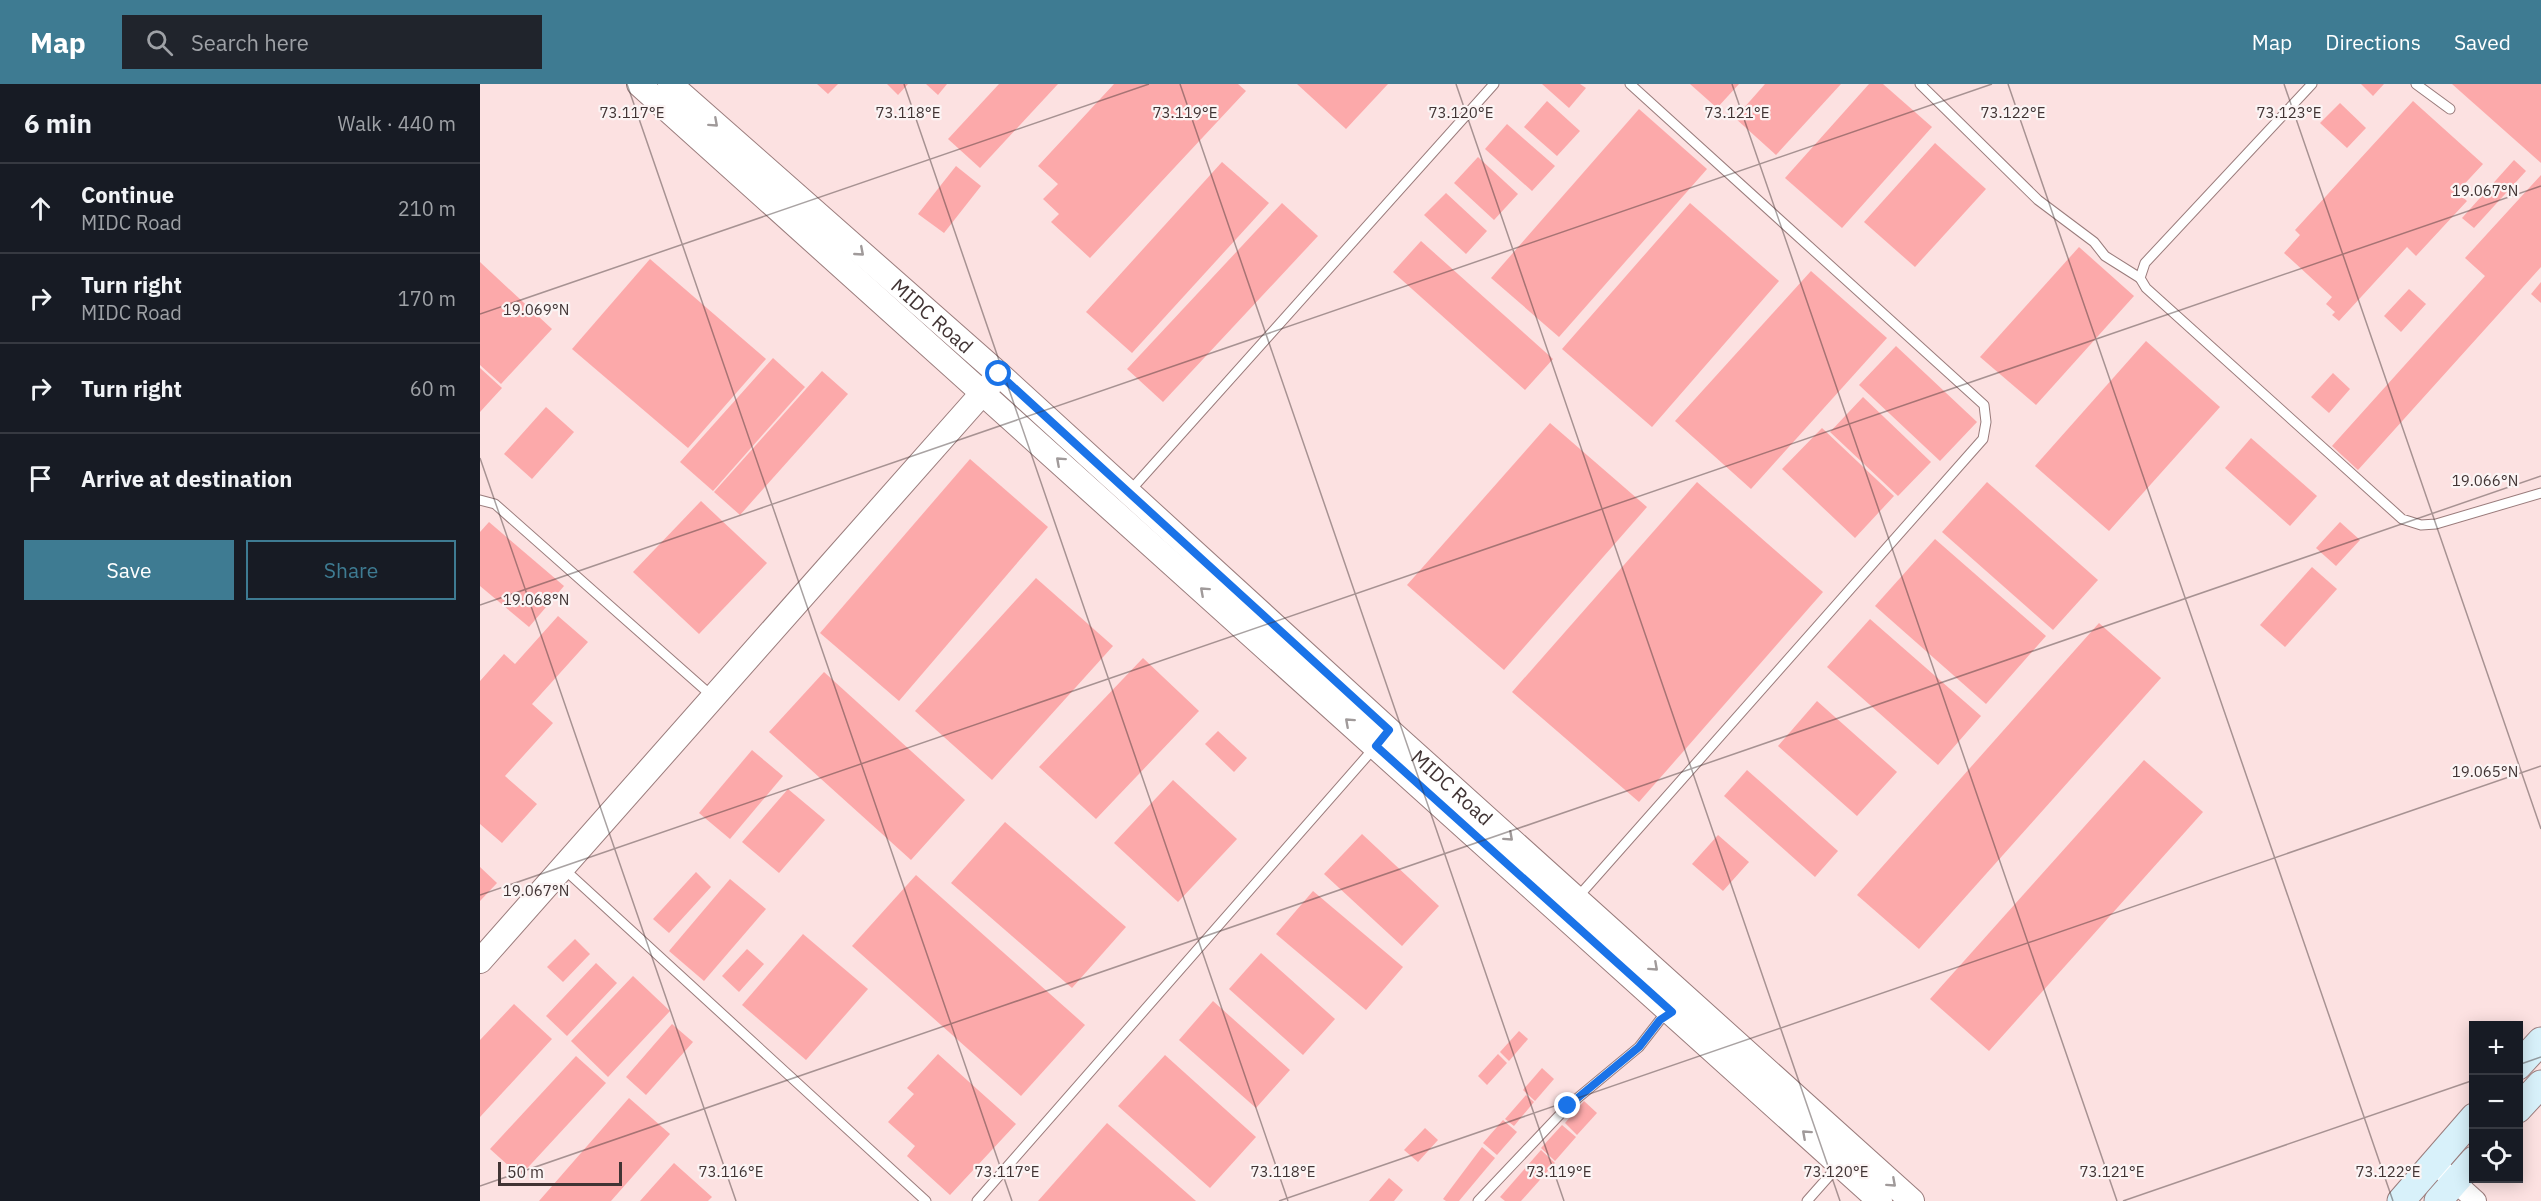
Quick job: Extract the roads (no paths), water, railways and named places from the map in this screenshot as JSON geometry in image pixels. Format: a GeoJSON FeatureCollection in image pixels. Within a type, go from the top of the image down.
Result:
{"type":"FeatureCollection","features":[{"type":"Feature","properties":{"kind":"main road"},"geometry":{"type":"LineString","coordinates":[[2523,1061],[2541,1041]]}},
{"type":"Feature","properties":{"kind":"main road"},"geometry":{"type":"LineString","coordinates":[[2523,1104],[2541,1084]]}},
{"type":"Feature","properties":{"kind":"main road"},"geometry":{"type":"LineString","coordinates":[[2400,1201],[2469,1123]]}},
{"type":"Feature","properties":{"kind":"main road"},"geometry":{"type":"LineString","coordinates":[[2447,1191],[2469,1166]]}},
{"type":"Feature","properties":{"kind":"street","name":"MIDC Road"},"geometry":{"type":"LineString","coordinates":[[639,84],[983,392],[1383,738],[1577,898],[1912,1201]]}},
{"type":"Feature","properties":{"kind":"street","name":"MIDC Road"},"geometry":{"type":"LineString","coordinates":[[670,84],[999,374],[1129,492],[1383,738],[1672,1012],[1880,1201]]}},
{"type":"Feature","properties":{"kind":"street"},"geometry":{"type":"LineString","coordinates":[[480,961],[999,374]]}},
{"type":"Feature","properties":{"kind":"street"},"geometry":{"type":"LineString","coordinates":[[2433,1163],[2447,1191],[2476,1201]]}},
{"type":"Feature","properties":{"kind":"lane"},"geometry":{"type":"LineString","coordinates":[[1129,492],[1494,84]]}},
{"type":"Feature","properties":{"kind":"lane"},"geometry":{"type":"LineString","coordinates":[[1577,898],[1983,440],[1986,422],[1984,405],[1630,84]]}},
{"type":"Feature","properties":{"kind":"lane"},"geometry":{"type":"LineString","coordinates":[[1920,84],[2038,200],[2094,242],[2105,256],[2140,278],[2146,288],[2402,519],[2421,525],[2436,524],[2541,493]]}},
{"type":"Feature","properties":{"kind":"lane"},"geometry":{"type":"LineString","coordinates":[[2140,278],[2145,262],[2312,84]]}},
{"type":"Feature","properties":{"kind":"lane"},"geometry":{"type":"LineString","coordinates":[[2416,84],[2450,109]]}},
{"type":"Feature","properties":{"kind":"lane"},"geometry":{"type":"LineString","coordinates":[[480,500],[495,504],[713,697]]}},
{"type":"Feature","properties":{"kind":"lane"},"geometry":{"type":"LineString","coordinates":[[977,1201],[1383,738]]}},
{"type":"Feature","properties":{"kind":"lane"},"geometry":{"type":"LineString","coordinates":[[562,867],[926,1201]]}},
{"type":"Feature","properties":{"kind":"lane"},"geometry":{"type":"LineString","coordinates":[[1478,1201],[1568,1106],[1639,1047],[1660,1020],[1672,1012]]}},
{"type":"Feature","properties":{"kind":"lane"},"geometry":{"type":"LineString","coordinates":[[1807,1201],[1840,1165]]}}]}
